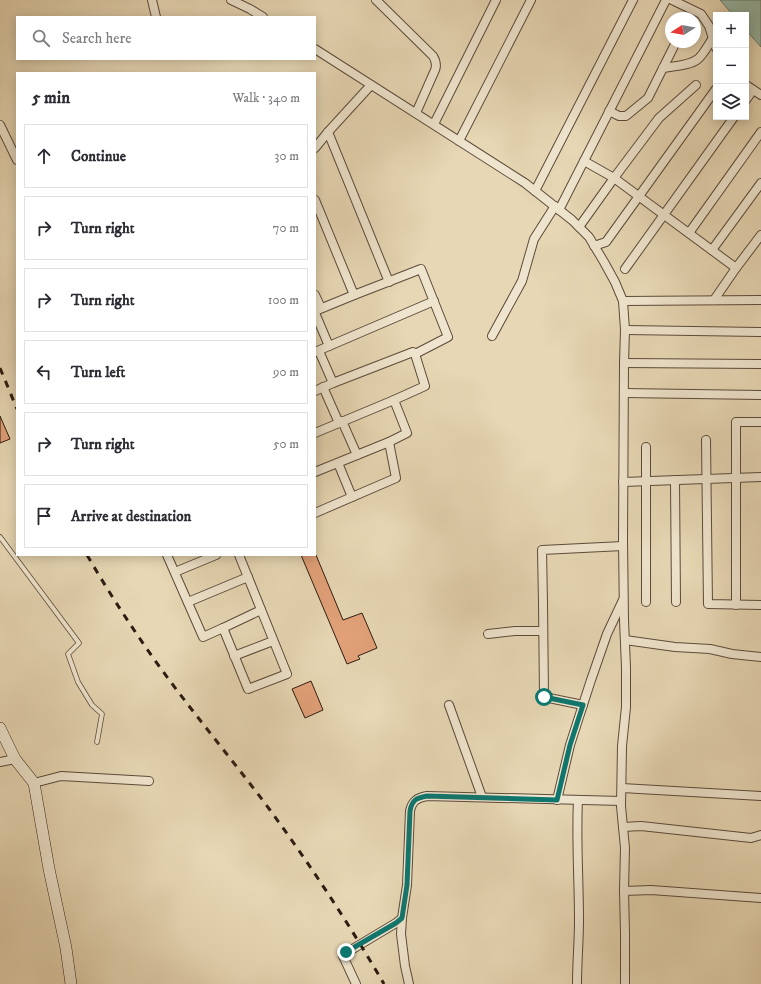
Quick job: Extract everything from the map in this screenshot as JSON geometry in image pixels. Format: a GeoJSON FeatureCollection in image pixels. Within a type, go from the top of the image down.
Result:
{"type":"FeatureCollection","features":[{"type":"Feature","properties":{"kind":"main road"},"geometry":{"type":"LineString","coordinates":[[0,728],[15,759],[34,783],[49,869],[66,948],[71,984]]}},
{"type":"Feature","properties":{"kind":"street"},"geometry":{"type":"LineString","coordinates":[[152,0],[156,16]]}},
{"type":"Feature","properties":{"kind":"street"},"geometry":{"type":"LineString","coordinates":[[231,0],[262,16]]}},
{"type":"Feature","properties":{"kind":"street"},"geometry":{"type":"LineString","coordinates":[[376,0],[436,60],[435,70],[416,112]]}},
{"type":"Feature","properties":{"kind":"street"},"geometry":{"type":"LineString","coordinates":[[434,124],[496,0]]}},
{"type":"Feature","properties":{"kind":"street"},"geometry":{"type":"LineString","coordinates":[[459,141],[530,0]]}},
{"type":"Feature","properties":{"kind":"street"},"geometry":{"type":"LineString","coordinates":[[535,191],[633,0]]}},
{"type":"Feature","properties":{"kind":"street"},"geometry":{"type":"LineString","coordinates":[[492,336],[522,281],[534,239],[557,208],[584,161],[666,0]]}},
{"type":"Feature","properties":{"kind":"street"},"geometry":{"type":"LineString","coordinates":[[663,68],[681,65],[697,60],[713,38],[706,19],[701,14],[672,0]]}},
{"type":"Feature","properties":{"kind":"street"},"geometry":{"type":"LineString","coordinates":[[609,111],[626,116],[648,98],[673,48]]}},
{"type":"Feature","properties":{"kind":"street"},"geometry":{"type":"LineString","coordinates":[[316,49],[525,183],[572,220],[589,237],[615,282],[623,301],[625,330],[623,546],[626,699],[622,746],[621,801],[625,848],[625,984]]}},
{"type":"Feature","properties":{"kind":"street"},"geometry":{"type":"LineString","coordinates":[[316,147],[371,85]]}},
{"type":"Feature","properties":{"kind":"street"},"geometry":{"type":"LineString","coordinates":[[579,227],[659,118],[696,85]]}},
{"type":"Feature","properties":{"kind":"street"},"geometry":{"type":"LineString","coordinates":[[749,87],[761,95]]}},
{"type":"Feature","properties":{"kind":"street"},"geometry":{"type":"LineString","coordinates":[[749,96],[753,90]]}},
{"type":"Feature","properties":{"kind":"street"},"geometry":{"type":"LineString","coordinates":[[594,246],[606,242],[713,93]]}},
{"type":"Feature","properties":{"kind":"street"},"geometry":{"type":"LineString","coordinates":[[625,269],[732,120]]}},
{"type":"Feature","properties":{"kind":"street"},"geometry":{"type":"LineString","coordinates":[[0,125],[16,158]]}},
{"type":"Feature","properties":{"kind":"street"},"geometry":{"type":"LineString","coordinates":[[328,132],[389,282]]}},
{"type":"Feature","properties":{"kind":"street"},"geometry":{"type":"LineString","coordinates":[[689,233],[761,132]]}},
{"type":"Feature","properties":{"kind":"street"},"geometry":{"type":"LineString","coordinates":[[584,161],[614,178],[736,268]]}},
{"type":"Feature","properties":{"kind":"street"},"geometry":{"type":"LineString","coordinates":[[712,250],[761,183]]}},
{"type":"Feature","properties":{"kind":"street"},"geometry":{"type":"LineString","coordinates":[[316,202],[354,295]]}},
{"type":"Feature","properties":{"kind":"street"},"geometry":{"type":"LineString","coordinates":[[714,300],[761,235]]}},
{"type":"Feature","properties":{"kind":"street"},"geometry":{"type":"LineString","coordinates":[[316,390],[413,352],[416,354],[448,337],[421,269],[317,311],[329,346]]}},
{"type":"Feature","properties":{"kind":"street"},"geometry":{"type":"LineString","coordinates":[[623,301],[761,300]]}},
{"type":"Feature","properties":{"kind":"street"},"geometry":{"type":"LineString","coordinates":[[333,383],[317,351],[434,301]]}},
{"type":"Feature","properties":{"kind":"street"},"geometry":{"type":"LineString","coordinates":[[625,330],[761,332]]}},
{"type":"Feature","properties":{"kind":"street"},"geometry":{"type":"LineString","coordinates":[[316,433],[425,386],[416,354]]}},
{"type":"Feature","properties":{"kind":"street"},"geometry":{"type":"LineString","coordinates":[[624,363],[761,364]]}},
{"type":"Feature","properties":{"kind":"street"},"geometry":{"type":"LineString","coordinates":[[323,387],[357,455]]}},
{"type":"Feature","properties":{"kind":"street"},"geometry":{"type":"LineString","coordinates":[[624,393],[761,395]]}},
{"type":"Feature","properties":{"kind":"street"},"geometry":{"type":"LineString","coordinates":[[316,472],[389,442],[407,433],[394,400]]}},
{"type":"Feature","properties":{"kind":"street"},"geometry":{"type":"LineString","coordinates":[[736,605],[736,422],[761,422]]}},
{"type":"Feature","properties":{"kind":"street"},"geometry":{"type":"LineString","coordinates":[[706,440],[708,604],[761,605]]}},
{"type":"Feature","properties":{"kind":"street"},"geometry":{"type":"LineString","coordinates":[[316,513],[396,478],[389,442]]}},
{"type":"Feature","properties":{"kind":"street"},"geometry":{"type":"LineString","coordinates":[[646,447],[646,602]]}},
{"type":"Feature","properties":{"kind":"street"},"geometry":{"type":"LineString","coordinates":[[338,463],[352,497]]}},
{"type":"Feature","properties":{"kind":"street"},"geometry":{"type":"LineString","coordinates":[[623,482],[761,477]]}},
{"type":"Feature","properties":{"kind":"street"},"geometry":{"type":"LineString","coordinates":[[675,480],[676,602]]}},
{"type":"Feature","properties":{"kind":"street"},"geometry":{"type":"LineString","coordinates":[[583,705],[544,697],[542,550],[623,546]]}},
{"type":"Feature","properties":{"kind":"street"},"geometry":{"type":"LineString","coordinates":[[167,556],[203,637],[261,610]]}},
{"type":"Feature","properties":{"kind":"street"},"geometry":{"type":"LineString","coordinates":[[175,572],[214,556]]}},
{"type":"Feature","properties":{"kind":"street"},"geometry":{"type":"LineString","coordinates":[[223,628],[248,689],[287,674],[239,556]]}},
{"type":"Feature","properties":{"kind":"street"},"geometry":{"type":"LineString","coordinates":[[188,602],[248,577]]}},
{"type":"Feature","properties":{"kind":"street"},"geometry":{"type":"LineString","coordinates":[[557,800],[570,745],[583,705],[607,634],[624,597]]}},
{"type":"Feature","properties":{"kind":"street"},"geometry":{"type":"LineString","coordinates":[[488,634],[516,631],[544,631]]}},
{"type":"Feature","properties":{"kind":"street"},"geometry":{"type":"LineString","coordinates":[[625,640],[675,647],[710,649],[732,654],[761,657]]}},
{"type":"Feature","properties":{"kind":"street"},"geometry":{"type":"LineString","coordinates":[[234,656],[273,641]]}},
{"type":"Feature","properties":{"kind":"street"},"geometry":{"type":"LineString","coordinates":[[449,705],[482,797]]}},
{"type":"Feature","properties":{"kind":"street"},"geometry":{"type":"LineString","coordinates":[[0,762],[15,759]]}},
{"type":"Feature","properties":{"kind":"street"},"geometry":{"type":"LineString","coordinates":[[34,783],[61,776],[149,780]]}},
{"type":"Feature","properties":{"kind":"street"},"geometry":{"type":"LineString","coordinates":[[622,788],[761,796]]}},
{"type":"Feature","properties":{"kind":"street"},"geometry":{"type":"LineString","coordinates":[[409,984],[401,934],[407,885],[410,811],[412,803],[417,798],[427,796],[621,801]]}},
{"type":"Feature","properties":{"kind":"street"},"geometry":{"type":"LineString","coordinates":[[578,800],[578,984]]}},
{"type":"Feature","properties":{"kind":"street"},"geometry":{"type":"LineString","coordinates":[[623,827],[641,826],[751,838],[761,835]]}},
{"type":"Feature","properties":{"kind":"street"},"geometry":{"type":"LineString","coordinates":[[624,891],[651,890],[761,898]]}},
{"type":"Feature","properties":{"kind":"street"},"geometry":{"type":"LineString","coordinates":[[356,984],[343,956],[346,952],[402,918]]}},
{"type":"Feature","properties":{"kind":"lane"},"geometry":{"type":"LineString","coordinates":[[0,537],[79,643],[68,654],[78,682],[92,705],[102,714],[97,742]]}},
{"type":"Feature","properties":{"kind":"shaded area"},"geometry":{"type":"Polygon","coordinates":[[[720,0],[761,0],[761,47],[749,33],[749,12],[730,12],[720,0]]]}},
{"type":"Feature","properties":{"kind":"building"},"geometry":{"type":"Polygon","coordinates":[[[0,416],[10,439],[0,443],[0,416]]]}},
{"type":"Feature","properties":{"kind":"building"},"geometry":{"type":"Polygon","coordinates":[[[316,555],[343,620],[362,613],[377,648],[358,656],[360,659],[347,664],[301,556],[316,555]]]}},
{"type":"Feature","properties":{"kind":"building"},"geometry":{"type":"Polygon","coordinates":[[[311,681],[323,710],[305,718],[292,689],[311,681]]]}},
{"type":"Feature","properties":{"kind":"railway"},"geometry":{"type":"LineString","coordinates":[[0,368],[16,407]]}},
{"type":"Feature","properties":{"kind":"railway"},"geometry":{"type":"LineString","coordinates":[[88,556],[119,608],[154,659],[270,810],[300,852],[343,917],[384,984]]}},
{"type":"Feature","properties":{"kind":"route"},"geometry":{"type":"LineString","coordinates":[[346,952],[402,918],[407,885],[410,811],[412,803],[417,798],[427,796],[557,800],[570,745],[583,705],[544,697]]}}]}
